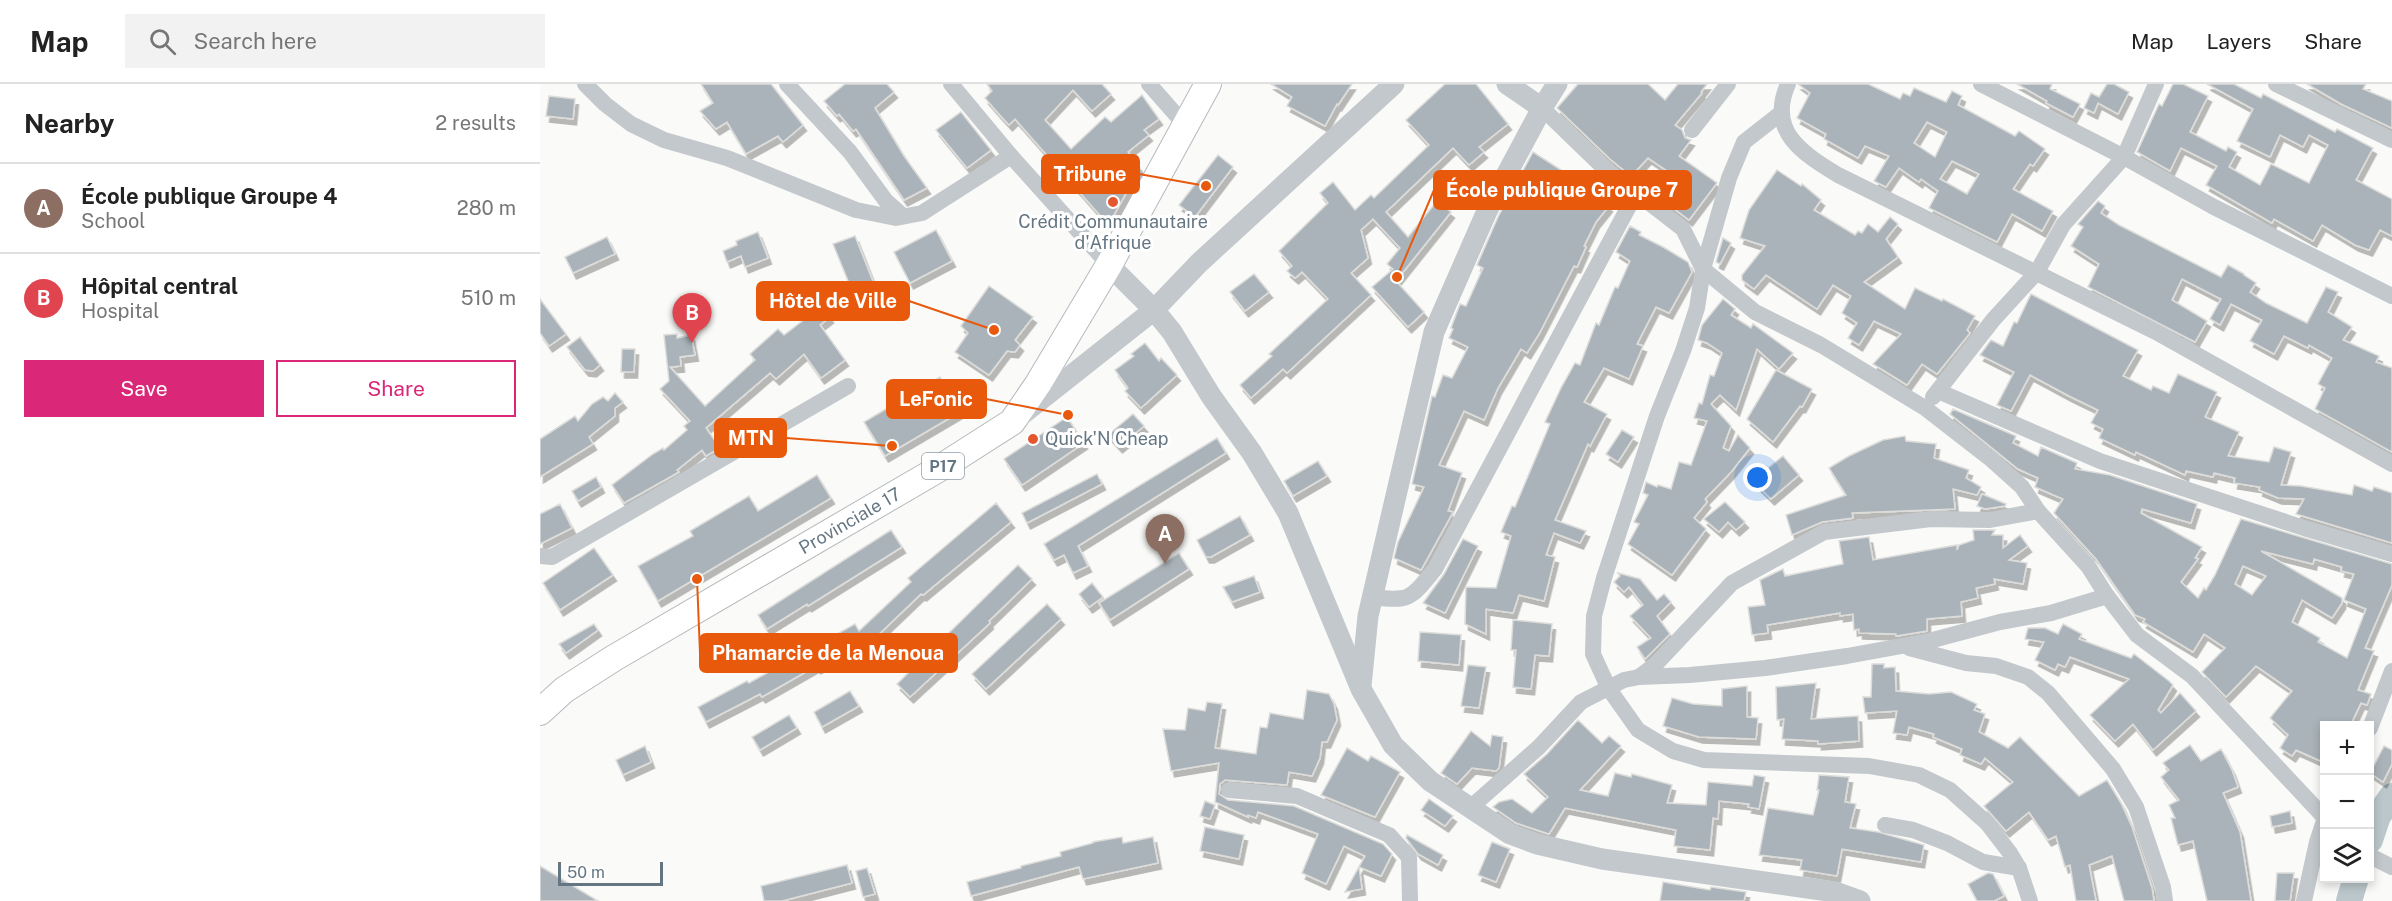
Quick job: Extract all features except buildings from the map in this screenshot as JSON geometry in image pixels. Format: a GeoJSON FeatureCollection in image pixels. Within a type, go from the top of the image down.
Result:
{"type":"FeatureCollection","features":[{"type":"Feature","properties":{"kind":"main road","name":"Provinciale 17"},"geometry":{"type":"LineString","coordinates":[[540,712],[564,690],[614,658],[940,468],[1012,422],[1038,384],[1109,265],[1208,84]]}},
{"type":"Feature","properties":{"kind":"street"},"geometry":{"type":"LineString","coordinates":[[585,84],[605,104],[631,124],[664,140],[727,158],[856,210],[896,218],[922,213],[1011,156]]}},
{"type":"Feature","properties":{"kind":"street"},"geometry":{"type":"LineString","coordinates":[[787,84],[850,152],[886,201],[903,216]]}},
{"type":"Feature","properties":{"kind":"street"},"geometry":{"type":"LineString","coordinates":[[951,84],[1011,156],[1172,332],[1211,396],[1252,453],[1288,513],[1360,689],[1393,745],[1430,781],[1510,834],[1537,844],[1602,859],[1835,892],[1860,901]]}},
{"type":"Feature","properties":{"kind":"street"},"geometry":{"type":"LineString","coordinates":[[1149,84],[1185,125]]}},
{"type":"Feature","properties":{"kind":"street"},"geometry":{"type":"LineString","coordinates":[[1012,422],[1154,310],[1199,263],[1376,93],[1394,84]]}},
{"type":"Feature","properties":{"kind":"street"},"geometry":{"type":"LineString","coordinates":[[1507,84],[1542,108],[1603,167],[1683,229],[1703,269],[1755,312],[1821,345],[1925,408],[1992,460],[2022,487],[2038,511],[2088,566],[2107,596],[2137,635],[2192,676],[2320,814]]}},
{"type":"Feature","properties":{"kind":"street"},"geometry":{"type":"LineString","coordinates":[[1360,689],[1372,597],[1434,332],[1487,211],[1557,84]]}},
{"type":"Feature","properties":{"kind":"street"},"geometry":{"type":"LineString","coordinates":[[1692,130],[1728,84]]}},
{"type":"Feature","properties":{"kind":"street"},"geometry":{"type":"LineString","coordinates":[[1788,84],[1780,113],[1784,128],[1806,156],[1838,176],[2156,332],[2392,464]]}},
{"type":"Feature","properties":{"kind":"street"},"geometry":{"type":"LineString","coordinates":[[1981,84],[2124,157],[2214,207],[2392,296]]}},
{"type":"Feature","properties":{"kind":"street"},"geometry":{"type":"LineString","coordinates":[[1925,408],[1993,320],[2037,272],[2063,225],[2124,157],[2156,84]]}},
{"type":"Feature","properties":{"kind":"street"},"geometry":{"type":"LineString","coordinates":[[2276,84],[2392,140]]}},
{"type":"Feature","properties":{"kind":"street"},"geometry":{"type":"LineString","coordinates":[[1780,113],[1744,142],[1729,178],[1683,351],[1657,416],[1593,616],[1593,654],[1609,689],[1638,730],[1673,752],[1704,760],[1869,766],[1919,775],[1950,790],[1987,823],[2019,868],[2030,901]]}},
{"type":"Feature","properties":{"kind":"street"},"geometry":{"type":"LineString","coordinates":[[1372,597],[1396,600],[1406,598],[1416,592],[1435,569],[1636,193]]}},
{"type":"Feature","properties":{"kind":"street"},"geometry":{"type":"LineString","coordinates":[[2370,284],[2392,280]]}},
{"type":"Feature","properties":{"kind":"street"},"geometry":{"type":"LineString","coordinates":[[540,556],[552,557],[848,386]]}},
{"type":"Feature","properties":{"kind":"street"},"geometry":{"type":"LineString","coordinates":[[1938,391],[2100,461],[2304,528],[2392,554]]}},
{"type":"Feature","properties":{"kind":"street"},"geometry":{"type":"LineString","coordinates":[[1640,677],[1655,665],[1732,583],[1824,532],[1931,519],[1990,520],[2038,511]]}},
{"type":"Feature","properties":{"kind":"street"},"geometry":{"type":"LineString","coordinates":[[1470,808],[1539,747],[1581,702],[1624,680],[1765,668],[1902,646],[2000,622],[2052,613],[2107,596]]}},
{"type":"Feature","properties":{"kind":"street"},"geometry":{"type":"LineString","coordinates":[[1902,646],[1966,663],[1996,666],[2028,677],[2048,693],[2114,769],[2136,807],[2163,887],[2165,901]]}},
{"type":"Feature","properties":{"kind":"street"},"geometry":{"type":"LineString","coordinates":[[2373,721],[2392,671]]}},
{"type":"Feature","properties":{"kind":"street"},"geometry":{"type":"LineString","coordinates":[[1228,790],[1297,796],[1389,835],[1409,857],[1410,901]]}},
{"type":"Feature","properties":{"kind":"street"},"geometry":{"type":"LineString","coordinates":[[1885,825],[1913,830],[1947,843],[1983,862],[2019,868]]}},
{"type":"Feature","properties":{"kind":"street"},"geometry":{"type":"LineString","coordinates":[[2304,901],[2322,829]]}},
{"type":"Feature","properties":{"kind":"street"},"geometry":{"type":"LineString","coordinates":[[2374,858],[2392,867]]}},
{"type":"Feature","properties":{"kind":"green space"},"geometry":{"type":"Polygon","coordinates":[[[2392,781],[2392,816],[2375,845],[2374,816],[2392,781]]]}},
{"type":"Feature","properties":{"kind":"waterway"},"geometry":{"type":"LineString","coordinates":[[2374,829],[2378,816],[2392,796]]}},
{"type":"Feature","properties":{"kind":"waterway"},"geometry":{"type":"LineString","coordinates":[[2349,901],[2354,883]]}},
{"type":"Feature","properties":{"kind":"place","name":"Tribune"},"geometry":{"type":"Point","coordinates":[1206,186]}},
{"type":"Feature","properties":{"kind":"place","name":"Crédit Communautaire d'Afrique"},"geometry":{"type":"Point","coordinates":[1113,202]}},
{"type":"Feature","properties":{"kind":"place","name":"École publique Groupe 7"},"geometry":{"type":"Point","coordinates":[1397,277]}},
{"type":"Feature","properties":{"kind":"place","name":"Hôtel de Ville"},"geometry":{"type":"Point","coordinates":[994,330]}},
{"type":"Feature","properties":{"kind":"place","name":"Hôpital central"},"geometry":{"type":"Point","coordinates":[692,343]}},
{"type":"Feature","properties":{"kind":"place","name":"LeFonic"},"geometry":{"type":"Point","coordinates":[1068,415]}},
{"type":"Feature","properties":{"kind":"place","name":"Quick'N Cheap"},"geometry":{"type":"Point","coordinates":[1033,439]}},
{"type":"Feature","properties":{"kind":"place","name":"MTN"},"geometry":{"type":"Point","coordinates":[892,446]}},
{"type":"Feature","properties":{"kind":"place","name":"École publique Groupe 4"},"geometry":{"type":"Point","coordinates":[1165,564]}},
{"type":"Feature","properties":{"kind":"place","name":"Phamarcie de la Menoua"},"geometry":{"type":"Point","coordinates":[697,579]}}]}
